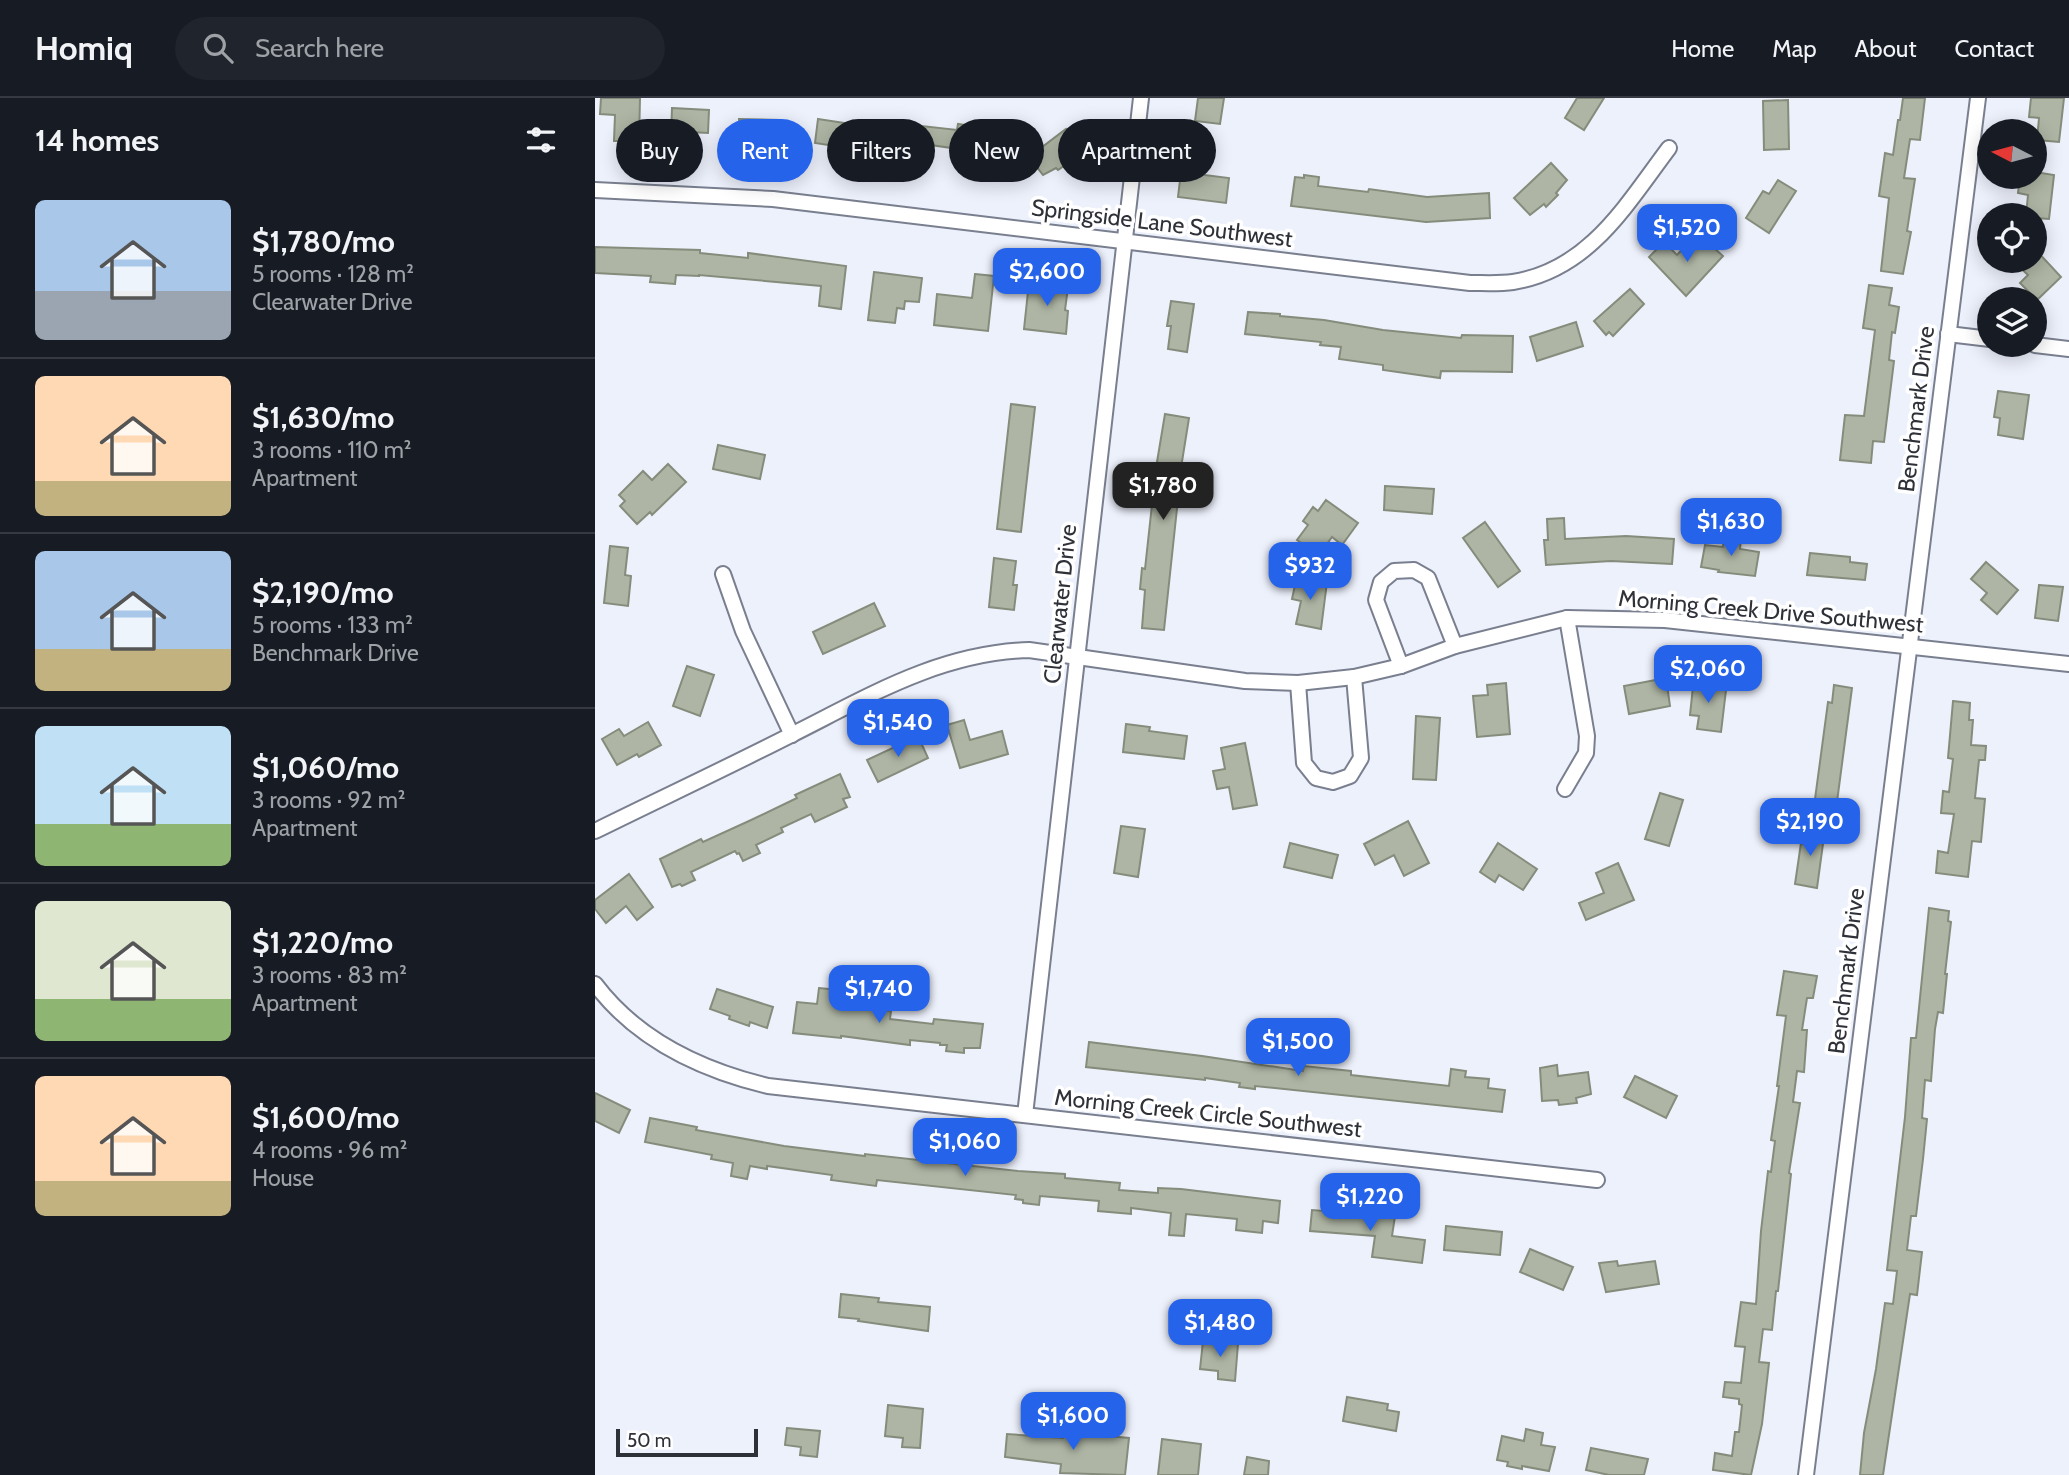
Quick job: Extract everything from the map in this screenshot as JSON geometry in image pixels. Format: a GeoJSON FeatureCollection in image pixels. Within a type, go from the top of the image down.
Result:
{"type":"FeatureCollection","features":[{"type":"Feature","properties":{"kind":"street","name":"Clearwater Drive"},"geometry":{"type":"LineString","coordinates":[[1025,1115],[1141,98]]}},
{"type":"Feature","properties":{"kind":"street","name":"Benchmark Drive"},"geometry":{"type":"LineString","coordinates":[[1806,1475],[1978,98]]}},
{"type":"Feature","properties":{"kind":"street","name":"Springside Lane Southwest"},"geometry":{"type":"LineString","coordinates":[[595,190],[773,199],[1469,283],[1513,282],[1554,270],[1589,248],[1611,225],[1669,149]]}},
{"type":"Feature","properties":{"kind":"street"},"geometry":{"type":"LineString","coordinates":[[1948,334],[1977,337]]}},
{"type":"Feature","properties":{"kind":"street"},"geometry":{"type":"LineString","coordinates":[[2047,346],[2069,349]]}},
{"type":"Feature","properties":{"kind":"street"},"geometry":{"type":"LineString","coordinates":[[1401,666],[1376,600],[1381,582],[1394,571],[1414,570],[1428,578],[1455,646]]}},
{"type":"Feature","properties":{"kind":"street"},"geometry":{"type":"LineString","coordinates":[[723,574],[743,632],[792,735]]}},
{"type":"Feature","properties":{"kind":"street"},"geometry":{"type":"LineString","coordinates":[[1565,789],[1586,753],[1587,736],[1567,618]]}},
{"type":"Feature","properties":{"kind":"street","name":"Morning Creek Drive Southwest"},"geometry":{"type":"LineString","coordinates":[[595,831],[889,685],[943,664],[1000,651],[1029,650],[1245,681],[1298,683],[1354,677],[1401,666],[1455,646],[1567,618],[1665,620],[2069,664]]}},
{"type":"Feature","properties":{"kind":"street"},"geometry":{"type":"LineString","coordinates":[[1298,683],[1304,763],[1316,778],[1333,782],[1350,776],[1361,758],[1354,677]]}},
{"type":"Feature","properties":{"kind":"street","name":"Morning Creek Circle Southwest"},"geometry":{"type":"LineString","coordinates":[[595,984],[607,1000],[645,1033],[692,1062],[729,1076],[768,1086],[1597,1180]]}},
{"type":"Feature","properties":{"kind":"building"},"geometry":{"type":"Polygon","coordinates":[[[601,98],[640,98],[640,119],[616,119],[616,141],[615,115],[600,114],[601,98]]]}},
{"type":"Feature","properties":{"kind":"building"},"geometry":{"type":"Polygon","coordinates":[[[1198,98],[1224,98],[1220,124],[1216,124],[1216,119],[1195,119],[1198,98]]]}},
{"type":"Feature","properties":{"kind":"building"},"geometry":{"type":"Polygon","coordinates":[[[1577,98],[1604,98],[1584,130],[1565,118],[1577,98]]]}},
{"type":"Feature","properties":{"kind":"building"},"geometry":{"type":"Polygon","coordinates":[[[1903,98],[1925,98],[1920,140],[1910,139],[1904,178],[1915,179],[1907,231],[1911,232],[1903,274],[1881,271],[1889,198],[1879,196],[1885,153],[1893,155],[1903,98]]]}},
{"type":"Feature","properties":{"kind":"building"},"geometry":{"type":"Polygon","coordinates":[[[2031,98],[2064,98],[2059,142],[2047,141],[2047,119],[2029,117],[2031,98]]]}},
{"type":"Feature","properties":{"kind":"building"},"geometry":{"type":"Polygon","coordinates":[[[1788,100],[1789,149],[1764,150],[1763,101],[1788,100]]]}},
{"type":"Feature","properties":{"kind":"building"},"geometry":{"type":"Polygon","coordinates":[[[672,108],[709,110],[708,133],[703,133],[703,119],[672,119],[672,108]]]}},
{"type":"Feature","properties":{"kind":"building"},"geometry":{"type":"Polygon","coordinates":[[[818,119],[827,120],[827,145],[815,143],[818,119]]]}},
{"type":"Feature","properties":{"kind":"building"},"geometry":{"type":"Polygon","coordinates":[[[935,128],[949,129],[949,148],[935,146],[935,128]]]}},
{"type":"Feature","properties":{"kind":"building"},"geometry":{"type":"Polygon","coordinates":[[[1058,135],[1058,170],[1056,168],[1044,174],[1044,146],[1058,135]]]}},
{"type":"Feature","properties":{"kind":"building"},"geometry":{"type":"Polygon","coordinates":[[[1551,163],[1567,180],[1556,193],[1558,195],[1546,207],[1544,204],[1530,215],[1514,198],[1551,163]]]}},
{"type":"Feature","properties":{"kind":"building"},"geometry":{"type":"Polygon","coordinates":[[[2047,174],[2054,175],[2049,219],[2047,203],[2027,203],[2028,195],[2018,193],[2018,189],[2047,189],[2047,174]]]}},
{"type":"Feature","properties":{"kind":"building"},"geometry":{"type":"Polygon","coordinates":[[[1304,175],[1319,177],[1318,186],[1368,192],[1369,189],[1427,197],[1489,193],[1490,218],[1426,222],[1291,206],[1295,177],[1304,178],[1304,175]]]}},
{"type":"Feature","properties":{"kind":"building"},"geometry":{"type":"Polygon","coordinates":[[[1216,176],[1229,178],[1226,203],[1178,197],[1180,182],[1216,182],[1216,176]]]}},
{"type":"Feature","properties":{"kind":"building"},"geometry":{"type":"Polygon","coordinates":[[[1778,180],[1796,191],[1769,233],[1746,218],[1763,191],[1769,194],[1778,180]]]}},
{"type":"Feature","properties":{"kind":"building"},"geometry":{"type":"Polygon","coordinates":[[[1692,239],[1698,245],[1704,239],[1723,256],[1686,296],[1649,257],[1664,242],[1677,255],[1692,239]]]}},
{"type":"Feature","properties":{"kind":"building"},"geometry":{"type":"Polygon","coordinates":[[[595,247],[700,250],[700,253],[748,258],[748,253],[846,266],[841,309],[819,306],[821,286],[699,275],[676,275],[675,284],[650,282],[651,276],[595,273],[595,247]]]}},
{"type":"Feature","properties":{"kind":"building"},"geometry":{"type":"Polygon","coordinates":[[[2047,262],[2061,277],[2047,290],[2047,287],[2024,287],[2020,283],[2028,275],[2026,273],[2047,273],[2047,262]]]}},
{"type":"Feature","properties":{"kind":"building"},"geometry":{"type":"Polygon","coordinates":[[[874,272],[922,278],[919,302],[905,301],[904,309],[897,308],[895,323],[868,320],[874,272]]]}},
{"type":"Feature","properties":{"kind":"building"},"geometry":{"type":"Polygon","coordinates":[[[975,274],[994,276],[988,331],[934,325],[937,294],[972,298],[975,274]]]}},
{"type":"Feature","properties":{"kind":"building"},"geometry":{"type":"Polygon","coordinates":[[[1029,282],[1068,287],[1066,334],[1024,329],[1029,282]]]}},
{"type":"Feature","properties":{"kind":"building"},"geometry":{"type":"Polygon","coordinates":[[[1869,285],[1892,288],[1889,305],[1899,307],[1895,333],[1892,332],[1889,360],[1894,361],[1884,442],[1873,441],[1871,463],[1840,460],[1845,415],[1864,416],[1875,330],[1863,328],[1869,285]]]}},
{"type":"Feature","properties":{"kind":"building"},"geometry":{"type":"Polygon","coordinates":[[[1630,289],[1644,304],[1613,336],[1609,332],[1606,335],[1594,321],[1630,289]]]}},
{"type":"Feature","properties":{"kind":"building"},"geometry":{"type":"Polygon","coordinates":[[[1171,301],[1194,304],[1187,352],[1168,349],[1171,326],[1167,326],[1171,301]]]}},
{"type":"Feature","properties":{"kind":"building"},"geometry":{"type":"Polygon","coordinates":[[[1248,312],[1461,338],[1462,335],[1513,336],[1512,372],[1441,371],[1440,378],[1383,370],[1383,365],[1339,359],[1341,347],[1320,345],[1321,342],[1245,334],[1248,312]]]}},
{"type":"Feature","properties":{"kind":"building"},"geometry":{"type":"Polygon","coordinates":[[[1576,322],[1583,346],[1537,361],[1530,337],[1576,322]]]}},
{"type":"Feature","properties":{"kind":"building"},"geometry":{"type":"Polygon","coordinates":[[[1998,391],[2029,395],[2023,439],[1998,435],[2000,418],[1994,417],[1998,391]]]}},
{"type":"Feature","properties":{"kind":"building"},"geometry":{"type":"Polygon","coordinates":[[[1011,404],[1035,407],[1021,532],[997,529],[1011,404]]]}},
{"type":"Feature","properties":{"kind":"building"},"geometry":{"type":"Polygon","coordinates":[[[1165,414],[1189,418],[1176,499],[1164,630],[1142,628],[1145,590],[1140,589],[1142,568],[1145,569],[1165,414]]]}},
{"type":"Feature","properties":{"kind":"building"},"geometry":{"type":"Polygon","coordinates":[[[718,445],[765,455],[760,479],[713,469],[718,445]]]}},
{"type":"Feature","properties":{"kind":"building"},"geometry":{"type":"Polygon","coordinates":[[[668,464],[686,482],[652,515],[650,512],[637,524],[620,506],[625,501],[619,495],[643,471],[652,480],[668,464]]]}},
{"type":"Feature","properties":{"kind":"building"},"geometry":{"type":"Polygon","coordinates":[[[1385,486],[1434,489],[1432,514],[1384,510],[1385,486]]]}},
{"type":"Feature","properties":{"kind":"building"},"geometry":{"type":"Polygon","coordinates":[[[1326,500],[1358,523],[1342,545],[1332,537],[1319,555],[1297,540],[1308,525],[1303,521],[1313,507],[1318,511],[1326,500]]]}},
{"type":"Feature","properties":{"kind":"building"},"geometry":{"type":"Polygon","coordinates":[[[1564,518],[1565,539],[1626,536],[1674,539],[1672,564],[1611,561],[1546,565],[1544,540],[1548,540],[1547,519],[1564,518]]]}},
{"type":"Feature","properties":{"kind":"building"},"geometry":{"type":"Polygon","coordinates":[[[1485,522],[1520,571],[1498,587],[1463,538],[1485,522]]]}},
{"type":"Feature","properties":{"kind":"building"},"geometry":{"type":"Polygon","coordinates":[[[1724,537],[1741,539],[1740,549],[1759,552],[1755,576],[1718,572],[1719,570],[1701,567],[1705,545],[1723,547],[1724,537]]]}},
{"type":"Feature","properties":{"kind":"building"},"geometry":{"type":"Polygon","coordinates":[[[610,546],[628,548],[625,575],[631,576],[628,606],[604,603],[610,546]]]}},
{"type":"Feature","properties":{"kind":"building"},"geometry":{"type":"Polygon","coordinates":[[[1810,553],[1850,557],[1850,562],[1867,564],[1865,580],[1807,575],[1810,553]]]}},
{"type":"Feature","properties":{"kind":"building"},"geometry":{"type":"Polygon","coordinates":[[[994,558],[1016,561],[1014,610],[989,607],[994,558]]]}},
{"type":"Feature","properties":{"kind":"building"},"geometry":{"type":"Polygon","coordinates":[[[1986,562],[2018,590],[1997,614],[1981,600],[1987,593],[1971,579],[1986,562]]]}},
{"type":"Feature","properties":{"kind":"building"},"geometry":{"type":"Polygon","coordinates":[[[1299,577],[1327,582],[1321,629],[1296,624],[1301,601],[1292,599],[1299,577]]]}},
{"type":"Feature","properties":{"kind":"building"},"geometry":{"type":"Polygon","coordinates":[[[2039,585],[2063,587],[2058,621],[2035,618],[2039,585]]]}},
{"type":"Feature","properties":{"kind":"building"},"geometry":{"type":"Polygon","coordinates":[[[874,603],[885,626],[823,654],[813,632],[874,603]]]}},
{"type":"Feature","properties":{"kind":"building"},"geometry":{"type":"Polygon","coordinates":[[[687,666],[714,675],[700,716],[673,706],[687,666]]]}},
{"type":"Feature","properties":{"kind":"building"},"geometry":{"type":"Polygon","coordinates":[[[1694,677],[1713,679],[1712,688],[1726,690],[1721,732],[1697,729],[1699,716],[1690,715],[1694,677]]]}},
{"type":"Feature","properties":{"kind":"building"},"geometry":{"type":"Polygon","coordinates":[[[1666,678],[1670,706],[1629,714],[1624,686],[1666,678]]]}},
{"type":"Feature","properties":{"kind":"building"},"geometry":{"type":"Polygon","coordinates":[[[1506,683],[1510,734],[1477,737],[1473,696],[1488,695],[1487,685],[1506,683]]]}},
{"type":"Feature","properties":{"kind":"building"},"geometry":{"type":"Polygon","coordinates":[[[1834,685],[1852,688],[1835,817],[1813,814],[1828,702],[1832,703],[1834,685]]]}},
{"type":"Feature","properties":{"kind":"building"},"geometry":{"type":"Polygon","coordinates":[[[1953,701],[1970,703],[1969,720],[1973,720],[1971,745],[1986,746],[1985,760],[1979,760],[1975,798],[1985,799],[1981,842],[1972,841],[1968,877],[1936,873],[1938,851],[1948,853],[1954,814],[1941,813],[1943,791],[1949,792],[1953,759],[1948,758],[1953,701]]]}},
{"type":"Feature","properties":{"kind":"building"},"geometry":{"type":"Polygon","coordinates":[[[1416,716],[1440,718],[1436,780],[1413,779],[1416,716]]]}},
{"type":"Feature","properties":{"kind":"building"},"geometry":{"type":"Polygon","coordinates":[[[964,720],[970,740],[1002,731],[1008,754],[960,768],[947,725],[964,720]]]}},
{"type":"Feature","properties":{"kind":"building"},"geometry":{"type":"Polygon","coordinates":[[[648,722],[661,745],[617,765],[602,739],[619,729],[624,736],[648,722]]]}},
{"type":"Feature","properties":{"kind":"building"},"geometry":{"type":"Polygon","coordinates":[[[1126,724],[1150,727],[1149,731],[1187,736],[1184,759],[1123,752],[1126,724]]]}},
{"type":"Feature","properties":{"kind":"building"},"geometry":{"type":"Polygon","coordinates":[[[918,736],[928,758],[878,782],[867,760],[918,736]]]}},
{"type":"Feature","properties":{"kind":"building"},"geometry":{"type":"Polygon","coordinates":[[[1245,743],[1257,805],[1233,809],[1229,787],[1217,789],[1213,771],[1225,769],[1221,748],[1245,743]]]}},
{"type":"Feature","properties":{"kind":"building"},"geometry":{"type":"Polygon","coordinates":[[[840,774],[850,797],[843,799],[847,807],[815,822],[811,814],[781,828],[783,832],[756,845],[760,853],[743,861],[735,851],[691,872],[695,880],[672,887],[660,859],[701,839],[703,842],[749,821],[840,774]]]}},
{"type":"Feature","properties":{"kind":"building"},"geometry":{"type":"Polygon","coordinates":[[[1660,793],[1683,800],[1669,846],[1645,839],[1660,793]]]}},
{"type":"Feature","properties":{"kind":"building"},"geometry":{"type":"Polygon","coordinates":[[[1408,821],[1429,863],[1404,876],[1394,855],[1375,865],[1364,844],[1408,821]]]}},
{"type":"Feature","properties":{"kind":"building"},"geometry":{"type":"Polygon","coordinates":[[[1121,826],[1145,829],[1138,877],[1114,873],[1121,826]]]}},
{"type":"Feature","properties":{"kind":"building"},"geometry":{"type":"Polygon","coordinates":[[[1806,826],[1825,829],[1817,888],[1795,884],[1806,826]]]}},
{"type":"Feature","properties":{"kind":"building"},"geometry":{"type":"Polygon","coordinates":[[[1290,843],[1338,855],[1332,878],[1284,867],[1290,843]]]}},
{"type":"Feature","properties":{"kind":"building"},"geometry":{"type":"Polygon","coordinates":[[[1498,843],[1537,869],[1523,890],[1499,875],[1495,882],[1480,872],[1498,843]]]}},
{"type":"Feature","properties":{"kind":"building"},"geometry":{"type":"Polygon","coordinates":[[[1618,863],[1634,900],[1586,920],[1579,903],[1604,893],[1596,873],[1618,863]]]}},
{"type":"Feature","properties":{"kind":"building"},"geometry":{"type":"Polygon","coordinates":[[[629,874],[653,907],[637,920],[626,906],[606,923],[595,909],[595,900],[629,874]]]}},
{"type":"Feature","properties":{"kind":"building"},"geometry":{"type":"Polygon","coordinates":[[[1929,908],[1949,911],[1948,921],[1951,922],[1943,1013],[1938,1012],[1931,1081],[1925,1080],[1922,1118],[1927,1119],[1923,1159],[1916,1216],[1911,1216],[1907,1250],[1922,1252],[1917,1295],[1910,1294],[1883,1475],[1860,1475],[1885,1303],[1893,1304],[1897,1271],[1887,1270],[1905,1117],[1911,1038],[1916,1038],[1929,908]]]}},
{"type":"Feature","properties":{"kind":"building"},"geometry":{"type":"Polygon","coordinates":[[[1784,971],[1817,976],[1813,998],[1807,998],[1802,1030],[1807,1030],[1804,1072],[1797,1071],[1793,1102],[1800,1103],[1789,1173],[1772,1330],[1763,1329],[1759,1362],[1769,1363],[1762,1424],[1751,1475],[1713,1470],[1715,1453],[1732,1456],[1735,1432],[1739,1432],[1742,1405],[1739,1404],[1739,1399],[1723,1397],[1725,1382],[1741,1383],[1745,1347],[1735,1346],[1741,1302],[1756,1304],[1761,1231],[1768,1171],[1771,1172],[1775,1141],[1771,1140],[1786,1016],[1777,1015],[1784,971]]]}},
{"type":"Feature","properties":{"kind":"building"},"geometry":{"type":"Polygon","coordinates":[[[819,988],[847,991],[845,1006],[891,1011],[890,1019],[933,1024],[934,1019],[983,1024],[980,1048],[964,1048],[964,1053],[946,1051],[947,1045],[940,1043],[910,1040],[910,1045],[793,1033],[797,1002],[817,1004],[819,988]]]}},
{"type":"Feature","properties":{"kind":"building"},"geometry":{"type":"Polygon","coordinates":[[[717,989],[773,1007],[767,1028],[750,1022],[749,1026],[710,1009],[717,989]]]}},
{"type":"Feature","properties":{"kind":"building"},"geometry":{"type":"Polygon","coordinates":[[[1089,1042],[1303,1071],[1304,1066],[1351,1071],[1351,1075],[1449,1086],[1451,1069],[1466,1071],[1465,1077],[1489,1079],[1488,1088],[1505,1090],[1502,1112],[1255,1086],[1255,1089],[1239,1087],[1240,1083],[1205,1078],[1086,1067],[1089,1042]]]}},
{"type":"Feature","properties":{"kind":"building"},"geometry":{"type":"Polygon","coordinates":[[[1557,1065],[1558,1076],[1588,1072],[1591,1094],[1576,1098],[1577,1103],[1559,1105],[1558,1100],[1542,1101],[1540,1068],[1557,1065]]]}},
{"type":"Feature","properties":{"kind":"building"},"geometry":{"type":"Polygon","coordinates":[[[1635,1076],[1677,1096],[1666,1118],[1624,1097],[1635,1076]]]}},
{"type":"Feature","properties":{"kind":"building"},"geometry":{"type":"Polygon","coordinates":[[[595,1093],[630,1110],[619,1133],[595,1121],[595,1093]]]}},
{"type":"Feature","properties":{"kind":"building"},"geometry":{"type":"Polygon","coordinates":[[[650,1118],[697,1127],[696,1130],[784,1146],[1065,1174],[1065,1178],[1120,1183],[1119,1190],[1158,1193],[1158,1188],[1181,1189],[1280,1201],[1278,1223],[1263,1221],[1262,1233],[1236,1230],[1237,1219],[1186,1214],[1184,1236],[1169,1235],[1171,1213],[1131,1208],[1131,1214],[1098,1211],[1099,1201],[1040,1196],[1039,1205],[1023,1203],[1023,1200],[1015,1199],[1016,1195],[877,1180],[876,1186],[831,1180],[832,1175],[767,1166],[767,1169],[750,1166],[747,1179],[731,1176],[733,1163],[711,1159],[712,1155],[645,1142],[650,1118]]]}},
{"type":"Feature","properties":{"kind":"building"},"geometry":{"type":"Polygon","coordinates":[[[1337,1208],[1395,1216],[1392,1236],[1425,1240],[1422,1263],[1372,1257],[1375,1236],[1310,1231],[1312,1210],[1337,1212],[1337,1208]]]}},
{"type":"Feature","properties":{"kind":"building"},"geometry":{"type":"Polygon","coordinates":[[[1446,1226],[1502,1232],[1500,1255],[1444,1250],[1446,1226]]]}},
{"type":"Feature","properties":{"kind":"building"},"geometry":{"type":"Polygon","coordinates":[[[1530,1249],[1573,1267],[1563,1290],[1520,1272],[1530,1249]]]}},
{"type":"Feature","properties":{"kind":"building"},"geometry":{"type":"Polygon","coordinates":[[[1617,1261],[1618,1266],[1655,1261],[1659,1284],[1606,1292],[1599,1263],[1617,1261]]]}},
{"type":"Feature","properties":{"kind":"building"},"geometry":{"type":"Polygon","coordinates":[[[841,1294],[879,1298],[878,1302],[930,1307],[928,1331],[839,1317],[841,1294]]]}},
{"type":"Feature","properties":{"kind":"building"},"geometry":{"type":"Polygon","coordinates":[[[1203,1341],[1238,1344],[1235,1381],[1218,1379],[1218,1371],[1200,1369],[1203,1341]]]}},
{"type":"Feature","properties":{"kind":"building"},"geometry":{"type":"Polygon","coordinates":[[[1347,1397],[1388,1404],[1387,1410],[1399,1412],[1396,1431],[1343,1421],[1347,1397]]]}},
{"type":"Feature","properties":{"kind":"building"},"geometry":{"type":"Polygon","coordinates":[[[888,1405],[923,1409],[920,1448],[902,1447],[903,1438],[885,1436],[888,1405]]]}},
{"type":"Feature","properties":{"kind":"building"},"geometry":{"type":"Polygon","coordinates":[[[787,1428],[820,1431],[817,1457],[800,1455],[801,1447],[785,1445],[787,1428]]]}},
{"type":"Feature","properties":{"kind":"building"},"geometry":{"type":"Polygon","coordinates":[[[1526,1429],[1543,1433],[1541,1445],[1555,1447],[1549,1471],[1507,1466],[1508,1462],[1497,1460],[1502,1436],[1524,1441],[1526,1429]]]}},
{"type":"Feature","properties":{"kind":"building"},"geometry":{"type":"Polygon","coordinates":[[[1064,1432],[1129,1438],[1125,1475],[1060,1473],[1061,1464],[1005,1457],[1007,1434],[1063,1438],[1064,1432]]]}},
{"type":"Feature","properties":{"kind":"building"},"geometry":{"type":"Polygon","coordinates":[[[1162,1439],[1201,1444],[1198,1475],[1158,1475],[1162,1439]]]}},
{"type":"Feature","properties":{"kind":"building"},"geometry":{"type":"Polygon","coordinates":[[[1591,1448],[1648,1459],[1644,1475],[1609,1475],[1586,1470],[1591,1448]]]}},
{"type":"Feature","properties":{"kind":"building"},"geometry":{"type":"Polygon","coordinates":[[[1247,1457],[1269,1461],[1268,1475],[1244,1475],[1247,1457]]]}}]}
